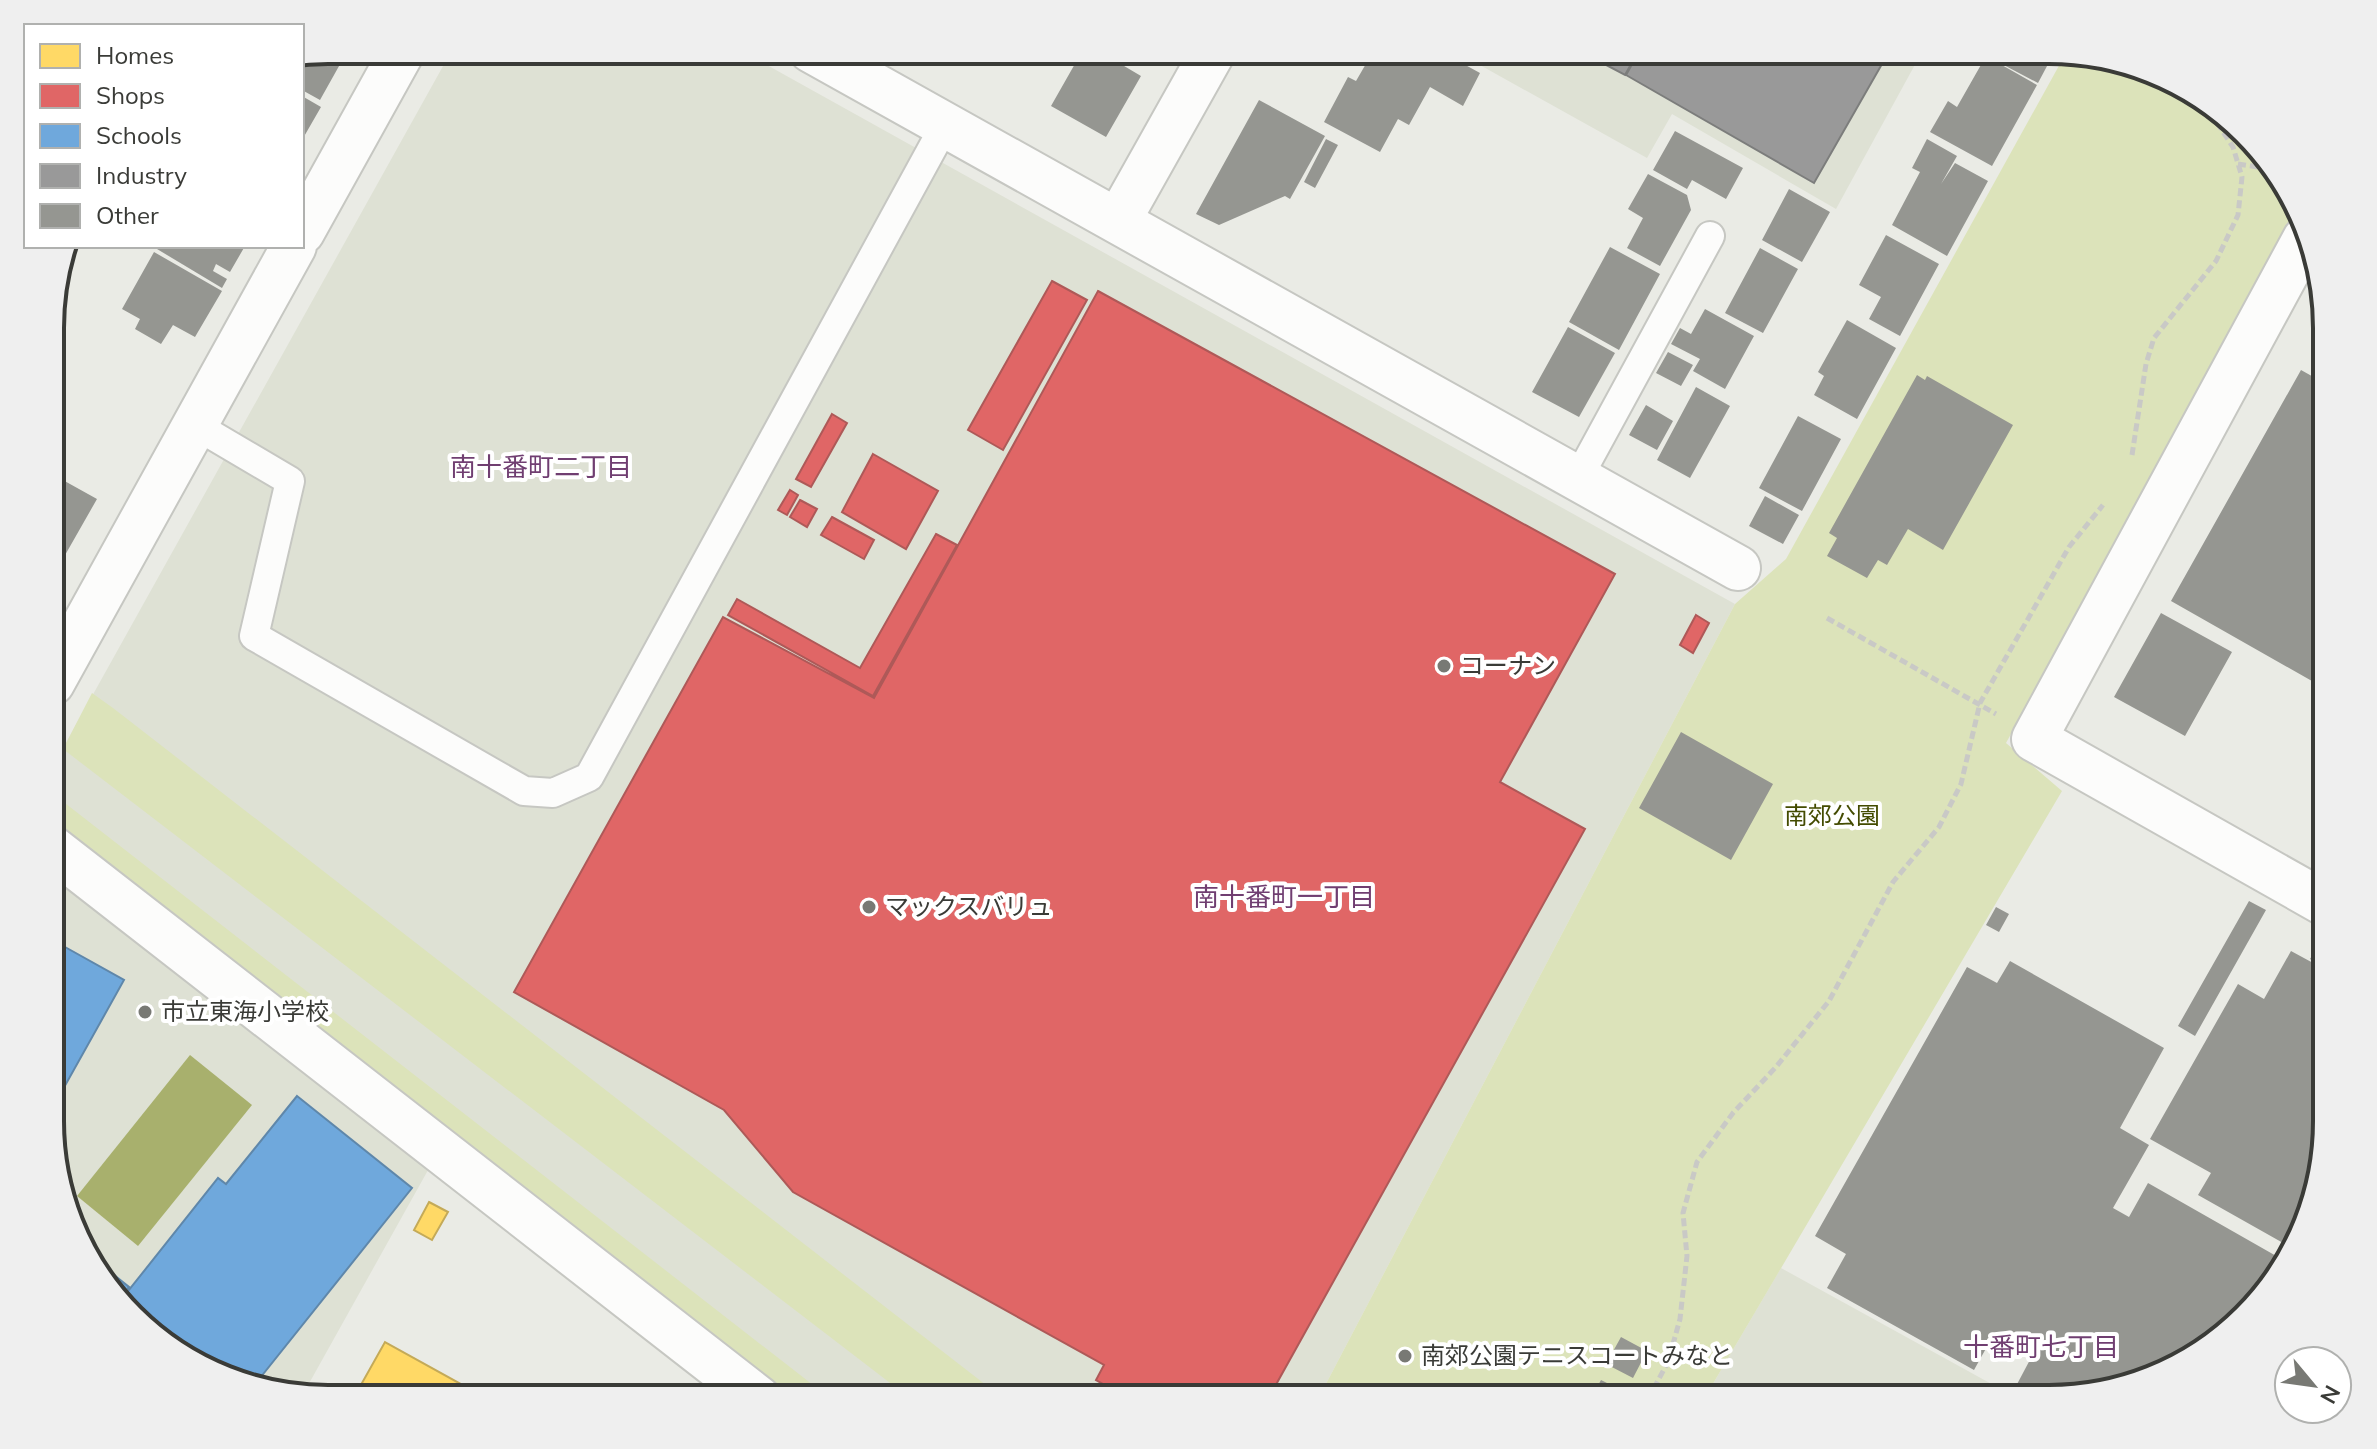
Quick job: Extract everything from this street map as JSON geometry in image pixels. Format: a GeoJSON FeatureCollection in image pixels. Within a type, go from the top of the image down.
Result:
{"type":"FeatureCollection","features":[{"type":"Feature","properties":{"kind":"street"},"geometry":{"type":"LineString","coordinates":[[1118,221],[1206,64]]}},
{"type":"Feature","properties":{"kind":"street"},"geometry":{"type":"LineString","coordinates":[[304,228],[395,65]]}},
{"type":"Feature","properties":{"kind":"street"},"geometry":{"type":"LineString","coordinates":[[837,65],[1738,568]]}},
{"type":"Feature","properties":{"kind":"street"},"geometry":{"type":"LineString","coordinates":[[64,654],[293,248]]}},
{"type":"Feature","properties":{"kind":"street"},"geometry":{"type":"LineString","coordinates":[[2300,248],[2034,739],[2312,896]]}},
{"type":"Feature","properties":{"kind":"street"},"geometry":{"type":"LineString","coordinates":[[64,857],[741,1385]]}},
{"type":"Feature","properties":{"kind":"lane"},"geometry":{"type":"LineString","coordinates":[[195,425],[290,481],[254,636],[524,791],[553,793],[589,777],[945,125]]}},
{"type":"Feature","properties":{"kind":"lane"},"geometry":{"type":"LineString","coordinates":[[1578,478],[1710,236]]}},
{"type":"Feature","properties":{"kind":"path"},"geometry":{"type":"LineString","coordinates":[[2125,469],[2132,456],[2146,364],[2154,338],[2216,261],[2238,215],[2242,177],[2233,147],[2221,128]]}},
{"type":"Feature","properties":{"kind":"path"},"geometry":{"type":"LineString","coordinates":[[2238,164],[2257,167]]}},
{"type":"Feature","properties":{"kind":"path"},"geometry":{"type":"LineString","coordinates":[[1656,1384],[1668,1362],[1680,1319],[1687,1256],[1683,1213],[1697,1162],[1733,1113],[1776,1067],[1829,1001],[1893,882],[1939,827],[1961,784],[1980,703],[2069,547],[2112,494]]}},
{"type":"Feature","properties":{"kind":"path"},"geometry":{"type":"LineString","coordinates":[[1827,618],[1980,703],[2034,739]]}},
{"type":"Feature","properties":{"kind":"shaded area"},"geometry":{"type":"Polygon","coordinates":[[[1479,64],[1915,64],[1836,209],[1672,114],[1647,158],[1479,64]]]}},
{"type":"Feature","properties":{"kind":"shaded area"},"geometry":{"type":"Polygon","coordinates":[[[444,65],[766,65],[1735,604],[1326,1384],[771,1385],[64,840],[64,746],[444,65]]]}},
{"type":"Feature","properties":{"kind":"shaded area","name":"市立東海小学校"},"geometry":{"type":"Polygon","coordinates":[[[64,876],[432,1163],[309,1384],[260,1376],[227,1365],[196,1350],[167,1330],[141,1308],[109,1268],[91,1238],[69,1172],[64,1121],[64,876]]]}},
{"type":"Feature","properties":{"kind":"shaded area"},"geometry":{"type":"Polygon","coordinates":[[[190,1055],[252,1105],[138,1246],[77,1196],[190,1055]]]}},
{"type":"Feature","properties":{"kind":"shaded area"},"geometry":{"type":"Polygon","coordinates":[[[1781,1268],[1992,1384],[1713,1384],[1781,1268]]]}},
{"type":"Feature","properties":{"kind":"green space","name":"南郊公園"},"geometry":{"type":"Polygon","coordinates":[[[2060,65],[2117,73],[2150,84],[2196,109],[2247,154],[2268,181],[2291,223],[2006,743],[2062,791],[1713,1384],[1326,1384],[1735,604],[1786,559],[2060,65]]]}},
{"type":"Feature","properties":{"kind":"green space"},"geometry":{"type":"Polygon","coordinates":[[[92,693],[985,1385],[892,1385],[64,747],[92,693]]]}},
{"type":"Feature","properties":{"kind":"green space"},"geometry":{"type":"Polygon","coordinates":[[[64,802],[813,1385],[771,1385],[64,840],[64,802]]]}},
{"type":"Feature","properties":{"kind":"building: Homes"},"geometry":{"type":"Polygon","coordinates":[[[429,1202],[448,1212],[432,1240],[414,1230],[429,1202]]]}},
{"type":"Feature","properties":{"kind":"building: Homes"},"geometry":{"type":"Polygon","coordinates":[[[385,1342],[463,1385],[361,1385],[385,1342]]]}},
{"type":"Feature","properties":{"kind":"building: Shops"},"geometry":{"type":"Polygon","coordinates":[[[1052,281],[1087,300],[1003,450],[968,430],[1052,281]]]}},
{"type":"Feature","properties":{"kind":"building: Shops"},"geometry":{"type":"Polygon","coordinates":[[[1098,291],[1615,574],[1500,782],[1585,829],[1276,1384],[1104,1385],[1096,1380],[1104,1365],[793,1192],[724,1110],[514,992],[723,617],[874,698],[1098,291]]]}},
{"type":"Feature","properties":{"kind":"building: Shops"},"geometry":{"type":"Polygon","coordinates":[[[832,414],[847,423],[811,487],[796,479],[832,414]]]}},
{"type":"Feature","properties":{"kind":"building: Shops"},"geometry":{"type":"Polygon","coordinates":[[[873,454],[938,491],[906,549],[842,512],[873,454]]]}},
{"type":"Feature","properties":{"kind":"building: Shops"},"geometry":{"type":"Polygon","coordinates":[[[790,490],[798,495],[787,515],[778,510],[790,490]]]}},
{"type":"Feature","properties":{"kind":"building: Shops"},"geometry":{"type":"Polygon","coordinates":[[[800,500],[817,509],[807,527],[790,517],[800,500]]]}},
{"type":"Feature","properties":{"kind":"building: Shops"},"geometry":{"type":"Polygon","coordinates":[[[832,517],[874,540],[864,559],[821,535],[832,517]]]}},
{"type":"Feature","properties":{"kind":"building: Shops"},"geometry":{"type":"Polygon","coordinates":[[[936,534],[957,545],[873,696],[728,615],[737,599],[860,668],[936,534]]]}},
{"type":"Feature","properties":{"kind":"building: Shops"},"geometry":{"type":"Polygon","coordinates":[[[1696,615],[1709,623],[1693,653],[1680,645],[1696,615]]]}},
{"type":"Feature","properties":{"kind":"building: Schools"},"geometry":{"type":"Polygon","coordinates":[[[64,946],[124,980],[64,1088],[64,946]]]}},
{"type":"Feature","properties":{"kind":"building: Schools"},"geometry":{"type":"Polygon","coordinates":[[[297,1096],[412,1188],[261,1376],[196,1350],[141,1308],[127,1292],[218,1178],[226,1184],[297,1096]]]}},
{"type":"Feature","properties":{"kind":"building: Schools"},"geometry":{"type":"Polygon","coordinates":[[[114,1275],[129,1287],[126,1290],[114,1275]]]}},
{"type":"Feature","properties":{"kind":"building: Industry"},"geometry":{"type":"Polygon","coordinates":[[[1605,64],[1631,64],[1625,75],[1605,64]]]}},
{"type":"Feature","properties":{"kind":"building: Industry"},"geometry":{"type":"Polygon","coordinates":[[[1632,64],[1882,64],[1814,183],[1626,75],[1632,64]]]}},
{"type":"Feature","properties":{"kind":"building: Other"},"geometry":{"type":"Polygon","coordinates":[[[1366,64],[1464,64],[1480,73],[1463,106],[1430,87],[1409,125],[1398,119],[1380,152],[1324,122],[1348,77],[1356,81],[1366,64]]]}},
{"type":"Feature","properties":{"kind":"building: Other"},"geometry":{"type":"Polygon","coordinates":[[[1981,64],[2000,64],[2037,85],[1992,166],[1930,132],[1948,101],[1957,107],[1981,64]]]}},
{"type":"Feature","properties":{"kind":"building: Other"},"geometry":{"type":"Polygon","coordinates":[[[2002,64],[2048,64],[2038,83],[2002,64]]]}},
{"type":"Feature","properties":{"kind":"building: Other"},"geometry":{"type":"Polygon","coordinates":[[[340,65],[320,100],[304,91],[304,66],[340,65]]]}},
{"type":"Feature","properties":{"kind":"building: Other"},"geometry":{"type":"Polygon","coordinates":[[[1075,65],[1122,65],[1141,76],[1106,137],[1051,106],[1075,65]]]}},
{"type":"Feature","properties":{"kind":"building: Other"},"geometry":{"type":"Polygon","coordinates":[[[304,97],[321,107],[304,137],[304,97]]]}},
{"type":"Feature","properties":{"kind":"building: Other"},"geometry":{"type":"Polygon","coordinates":[[[1259,100],[1325,136],[1290,199],[1285,196],[1219,225],[1196,214],[1259,100]]]}},
{"type":"Feature","properties":{"kind":"building: Other"},"geometry":{"type":"Polygon","coordinates":[[[1675,131],[1743,168],[1726,199],[1692,180],[1687,189],[1653,170],[1675,131]]]}},
{"type":"Feature","properties":{"kind":"building: Other"},"geometry":{"type":"Polygon","coordinates":[[[1326,139],[1338,145],[1315,188],[1304,182],[1326,139]]]}},
{"type":"Feature","properties":{"kind":"building: Other"},"geometry":{"type":"Polygon","coordinates":[[[1927,139],[1957,156],[1941,184],[1955,163],[1988,181],[1947,256],[1892,225],[1920,172],[1912,168],[1927,139]]]}},
{"type":"Feature","properties":{"kind":"building: Other"},"geometry":{"type":"Polygon","coordinates":[[[1648,174],[1687,195],[1691,210],[1660,266],[1627,248],[1643,218],[1628,209],[1648,174]]]}},
{"type":"Feature","properties":{"kind":"building: Other"},"geometry":{"type":"Polygon","coordinates":[[[1789,189],[1830,212],[1802,262],[1762,240],[1789,189]]]}},
{"type":"Feature","properties":{"kind":"building: Other"},"geometry":{"type":"Polygon","coordinates":[[[1886,235],[1939,264],[1900,336],[1869,319],[1881,297],[1859,285],[1886,235]]]}},
{"type":"Feature","properties":{"kind":"building: Other"},"geometry":{"type":"Polygon","coordinates":[[[1610,247],[1660,274],[1619,350],[1569,322],[1610,247]]]}},
{"type":"Feature","properties":{"kind":"building: Other"},"geometry":{"type":"Polygon","coordinates":[[[155,248],[244,248],[230,272],[216,264],[213,271],[227,279],[222,288],[155,248]]]}},
{"type":"Feature","properties":{"kind":"building: Other"},"geometry":{"type":"Polygon","coordinates":[[[1760,248],[1798,269],[1763,333],[1725,313],[1760,248]]]}},
{"type":"Feature","properties":{"kind":"building: Other"},"geometry":{"type":"Polygon","coordinates":[[[154,252],[222,291],[195,337],[173,325],[161,344],[135,329],[140,319],[122,309],[154,252]]]}},
{"type":"Feature","properties":{"kind":"building: Other"},"geometry":{"type":"Polygon","coordinates":[[[1705,309],[1754,336],[1725,389],[1693,371],[1700,359],[1671,344],[1680,328],[1691,334],[1705,309]]]}},
{"type":"Feature","properties":{"kind":"building: Other"},"geometry":{"type":"Polygon","coordinates":[[[1847,320],[1896,348],[1857,419],[1814,395],[1824,376],[1818,372],[1847,320]]]}},
{"type":"Feature","properties":{"kind":"building: Other"},"geometry":{"type":"Polygon","coordinates":[[[1568,327],[1615,353],[1579,417],[1532,392],[1568,327]]]}},
{"type":"Feature","properties":{"kind":"building: Other"},"geometry":{"type":"Polygon","coordinates":[[[1668,352],[1693,365],[1681,386],[1656,373],[1668,352]]]}},
{"type":"Feature","properties":{"kind":"building: Other"},"geometry":{"type":"Polygon","coordinates":[[[2301,370],[2312,376],[2312,681],[2171,601],[2301,370]]]}},
{"type":"Feature","properties":{"kind":"building: Other"},"geometry":{"type":"Polygon","coordinates":[[[1917,375],[1925,380],[1927,376],[2013,425],[1943,550],[1908,529],[1887,565],[1878,560],[1867,578],[1827,556],[1837,538],[1829,533],[1917,375]]]}},
{"type":"Feature","properties":{"kind":"building: Other"},"geometry":{"type":"Polygon","coordinates":[[[1696,387],[1730,406],[1690,478],[1657,460],[1696,387]]]}},
{"type":"Feature","properties":{"kind":"building: Other"},"geometry":{"type":"Polygon","coordinates":[[[1646,405],[1673,421],[1657,450],[1629,435],[1646,405]]]}},
{"type":"Feature","properties":{"kind":"building: Other"},"geometry":{"type":"Polygon","coordinates":[[[1798,416],[1841,439],[1802,511],[1759,488],[1798,416]]]}},
{"type":"Feature","properties":{"kind":"building: Other"},"geometry":{"type":"Polygon","coordinates":[[[64,481],[97,499],[64,557],[64,481]]]}},
{"type":"Feature","properties":{"kind":"building: Other"},"geometry":{"type":"Polygon","coordinates":[[[1765,496],[1799,515],[1783,544],[1749,526],[1765,496]]]}},
{"type":"Feature","properties":{"kind":"building: Other"},"geometry":{"type":"Polygon","coordinates":[[[2161,613],[2232,652],[2185,736],[2114,697],[2161,613]]]}},
{"type":"Feature","properties":{"kind":"building: Other"},"geometry":{"type":"Polygon","coordinates":[[[1681,732],[1773,784],[1731,860],[1639,808],[1681,732]]]}},
{"type":"Feature","properties":{"kind":"building: Other"},"geometry":{"type":"Polygon","coordinates":[[[2249,901],[2266,910],[2195,1036],[2178,1026],[2249,901]]]}},
{"type":"Feature","properties":{"kind":"building: Other"},"geometry":{"type":"Polygon","coordinates":[[[1996,907],[2009,914],[1999,932],[1986,925],[1996,907]]]}},
{"type":"Feature","properties":{"kind":"building: Other"},"geometry":{"type":"Polygon","coordinates":[[[2291,951],[2312,962],[2312,1138],[2308,1172],[2299,1206],[2283,1243],[2198,1195],[2211,1173],[2150,1139],[2238,984],[2264,999],[2291,951]]]}},
{"type":"Feature","properties":{"kind":"building: Other"},"geometry":{"type":"Polygon","coordinates":[[[2010,961],[2164,1048],[2120,1128],[2149,1145],[2113,1208],[2129,1217],[2148,1183],[2276,1256],[2236,1308],[2181,1350],[2150,1365],[2100,1380],[2017,1384],[2032,1356],[1994,1334],[1974,1370],[1827,1288],[1846,1254],[1815,1236],[1967,967],[1997,983],[2010,961]]]}},
{"type":"Feature","properties":{"kind":"building: Other"},"geometry":{"type":"Polygon","coordinates":[[[1621,1337],[1647,1351],[1633,1378],[1606,1364],[1621,1337]]]}},
{"type":"Feature","properties":{"kind":"place","name":"コーナン"},"geometry":{"type":"Point","coordinates":[1444,666]}},
{"type":"Feature","properties":{"kind":"place","name":"マックスバリュ"},"geometry":{"type":"Point","coordinates":[869,907]}},
{"type":"Feature","properties":{"kind":"place","name":"市立東海小学校"},"geometry":{"type":"Point","coordinates":[145,1012]}},
{"type":"Feature","properties":{"kind":"place","name":"南郊公園テニスコートみなと"},"geometry":{"type":"Point","coordinates":[1405,1356]}},
{"type":"Feature","properties":{"kind":"district","name":"南十番町二丁目"},"geometry":{"type":"Point","coordinates":[541,467]}},
{"type":"Feature","properties":{"kind":"district","name":"南十番町一丁目"},"geometry":{"type":"Point","coordinates":[1284,897]}},
{"type":"Feature","properties":{"kind":"district","name":"十番町七丁目"},"geometry":{"type":"Point","coordinates":[2041,1347]}}]}
